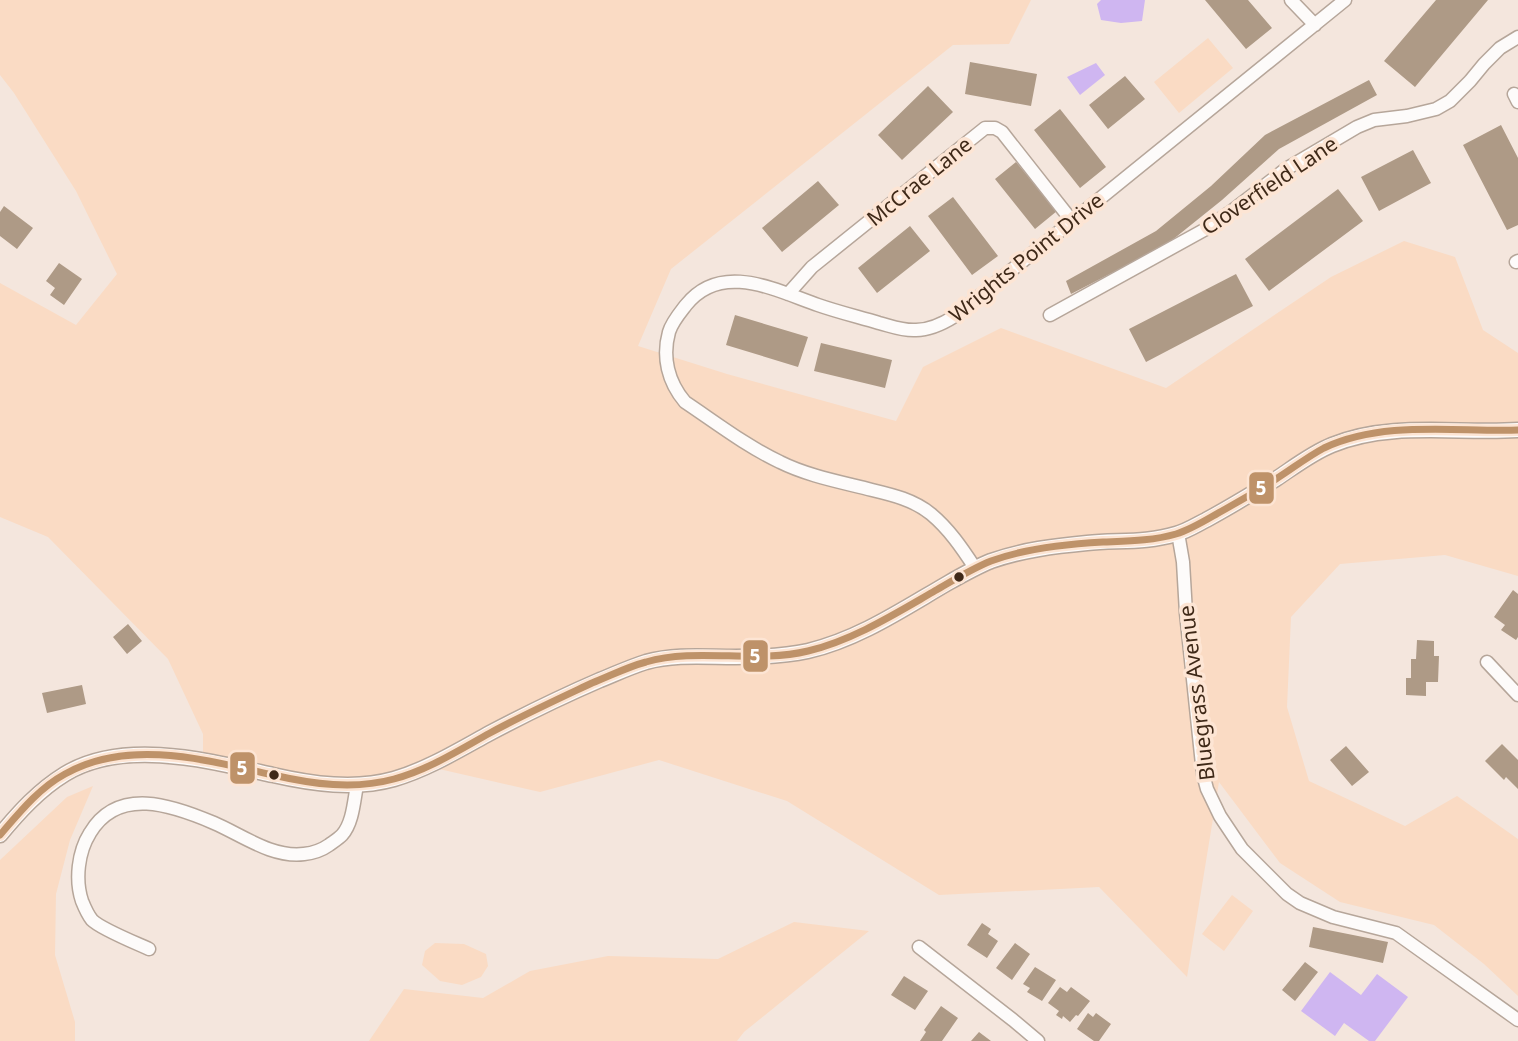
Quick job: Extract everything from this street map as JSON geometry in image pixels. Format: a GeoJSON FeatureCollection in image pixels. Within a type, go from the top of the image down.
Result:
{"type":"FeatureCollection","features":[{"type":"Feature","properties":{"kind":"street"},"geometry":{"type":"LineString","coordinates":[[1291,0],[1315,25]]}},
{"type":"Feature","properties":{"kind":"street","name":"Wrights Point Drive"},"geometry":{"type":"LineString","coordinates":[[975,568],[951,532],[919,506],[897,496],[818,476],[780,463],[685,402],[670,378],[666,361],[667,340],[674,320],[700,291],[714,284],[736,281],[762,285],[902,329],[918,331],[944,323],[1345,0]]}},
{"type":"Feature","properties":{"kind":"street","name":"Cloverfield Lane"},"geometry":{"type":"LineString","coordinates":[[1050,315],[1204,230],[1286,169],[1357,127],[1374,120],[1436,109],[1470,81],[1500,48],[1518,37]]}},
{"type":"Feature","properties":{"kind":"street","name":"McCrae Lane"},"geometry":{"type":"LineString","coordinates":[[788,294],[812,267],[985,128],[995,128],[1002,132],[1073,221]]}},
{"type":"Feature","properties":{"kind":"street"},"geometry":{"type":"LineString","coordinates":[[0,835],[36,795],[65,774],[103,760],[131,755],[149,754],[203,760],[299,781],[339,785],[358,785],[392,779],[435,762],[582,688],[651,661],[686,656],[779,655],[809,650],[839,641],[880,623],[975,568],[995,560],[1031,550],[1088,543],[1155,540],[1178,533],[1243,500],[1315,453],[1360,435],[1396,431],[1518,430]]}},
{"type":"Feature","properties":{"kind":"street","name":"Bluegrass Avenue"},"geometry":{"type":"LineString","coordinates":[[1178,533],[1203,774],[1220,816],[1242,849],[1287,894],[1300,903],[1333,917],[1396,933],[1518,1020]]}},
{"type":"Feature","properties":{"kind":"street"},"geometry":{"type":"LineString","coordinates":[[1487,662],[1518,695]]}},
{"type":"Feature","properties":{"kind":"street"},"geometry":{"type":"LineString","coordinates":[[149,949],[92,920],[78,888],[81,855],[87,838],[96,822],[110,811],[128,804],[162,805],[214,823],[263,846],[284,853],[303,855],[322,850],[342,835],[348,825],[358,785]]}},
{"type":"Feature","properties":{"kind":"street"},"geometry":{"type":"LineString","coordinates":[[919,947],[1038,1041]]}},
{"type":"Feature","properties":{"kind":"shaded area"},"geometry":{"type":"Polygon","coordinates":[[[0,0],[1031,0],[1009,44],[953,45],[671,269],[638,346],[896,421],[923,367],[1001,328],[1166,388],[1331,277],[1404,241],[1455,257],[1483,330],[1518,353],[1518,576],[1445,555],[1340,564],[1291,617],[1287,707],[1309,781],[1405,826],[1457,796],[1518,839],[1518,996],[1484,964],[1434,925],[1340,902],[1280,863],[1219,782],[1187,977],[1099,887],[939,895],[787,801],[659,760],[540,792],[426,766],[357,785],[203,759],[203,734],[168,659],[48,537],[0,517],[0,283],[76,325],[117,274],[76,191],[0,75],[0,0]]]}},
{"type":"Feature","properties":{"kind":"shaded area"},"geometry":{"type":"Polygon","coordinates":[[[1101,0],[1145,0],[1142,21],[1121,23],[1101,20],[1097,4],[1101,0]]]}},
{"type":"Feature","properties":{"kind":"shaded area"},"geometry":{"type":"Polygon","coordinates":[[[1208,38],[1233,68],[1179,113],[1154,82],[1208,38]]]}},
{"type":"Feature","properties":{"kind":"shaded area"},"geometry":{"type":"Polygon","coordinates":[[[1096,63],[1105,75],[1080,95],[1067,77],[1096,63]]]}},
{"type":"Feature","properties":{"kind":"shaded area"},"geometry":{"type":"Polygon","coordinates":[[[93,786],[70,840],[56,894],[55,955],[75,1022],[75,1041],[0,1041],[0,860],[67,797],[93,786]]]}},
{"type":"Feature","properties":{"kind":"shaded area"},"geometry":{"type":"Polygon","coordinates":[[[1232,895],[1253,911],[1224,951],[1202,934],[1232,895]]]}},
{"type":"Feature","properties":{"kind":"shaded area"},"geometry":{"type":"Polygon","coordinates":[[[794,922],[869,931],[744,1032],[737,1041],[369,1041],[404,989],[483,998],[530,971],[608,956],[718,959],[794,922]]]}},
{"type":"Feature","properties":{"kind":"shaded area"},"geometry":{"type":"Polygon","coordinates":[[[435,943],[464,944],[486,954],[488,966],[481,977],[462,985],[440,981],[422,965],[425,951],[435,943]]]}},
{"type":"Feature","properties":{"kind":"shaded area"},"geometry":{"type":"Polygon","coordinates":[[[1330,972],[1361,995],[1377,974],[1408,997],[1375,1041],[1369,1041],[1344,1023],[1335,1036],[1301,1011],[1330,972]]]}},
{"type":"Feature","properties":{"kind":"building"},"geometry":{"type":"Polygon","coordinates":[[[1205,0],[1248,0],[1272,28],[1246,49],[1205,0]]]}},
{"type":"Feature","properties":{"kind":"building"},"geometry":{"type":"Polygon","coordinates":[[[1436,0],[1488,0],[1415,87],[1384,61],[1436,0]]]}},
{"type":"Feature","properties":{"kind":"building"},"geometry":{"type":"Polygon","coordinates":[[[970,62],[1037,74],[1031,106],[965,94],[970,62]]]}},
{"type":"Feature","properties":{"kind":"building"},"geometry":{"type":"Polygon","coordinates":[[[1125,76],[1145,99],[1108,129],[1089,105],[1125,76]]]}},
{"type":"Feature","properties":{"kind":"building"},"geometry":{"type":"Polygon","coordinates":[[[1369,80],[1377,95],[1279,149],[1166,245],[1071,294],[1066,281],[1156,231],[1211,186],[1265,135],[1369,80]]]}},
{"type":"Feature","properties":{"kind":"building"},"geometry":{"type":"Polygon","coordinates":[[[928,86],[953,112],[902,160],[878,135],[928,86]]]}},
{"type":"Feature","properties":{"kind":"building"},"geometry":{"type":"Polygon","coordinates":[[[1060,109],[1106,167],[1080,188],[1034,130],[1060,109]]]}},
{"type":"Feature","properties":{"kind":"building"},"geometry":{"type":"Polygon","coordinates":[[[1501,125],[1518,158],[1518,225],[1507,230],[1463,145],[1501,125]]]}},
{"type":"Feature","properties":{"kind":"building"},"geometry":{"type":"Polygon","coordinates":[[[1413,150],[1431,183],[1379,211],[1361,177],[1413,150]]]}},
{"type":"Feature","properties":{"kind":"building"},"geometry":{"type":"Polygon","coordinates":[[[1016,162],[1057,211],[1035,229],[995,179],[1016,162]]]}},
{"type":"Feature","properties":{"kind":"building"},"geometry":{"type":"Polygon","coordinates":[[[818,181],[839,205],[782,252],[762,228],[818,181]]]}},
{"type":"Feature","properties":{"kind":"building"},"geometry":{"type":"Polygon","coordinates":[[[1338,189],[1363,221],[1269,291],[1245,259],[1338,189]]]}},
{"type":"Feature","properties":{"kind":"building"},"geometry":{"type":"Polygon","coordinates":[[[953,197],[998,256],[972,275],[928,216],[953,197]]]}},
{"type":"Feature","properties":{"kind":"building"},"geometry":{"type":"Polygon","coordinates":[[[4,206],[33,228],[17,249],[0,236],[0,212],[4,206]]]}},
{"type":"Feature","properties":{"kind":"building"},"geometry":{"type":"Polygon","coordinates":[[[910,226],[930,251],[877,293],[858,268],[910,226]]]}},
{"type":"Feature","properties":{"kind":"building"},"geometry":{"type":"Polygon","coordinates":[[[59,263],[82,279],[64,305],[50,295],[55,288],[46,281],[59,263]]]}},
{"type":"Feature","properties":{"kind":"building"},"geometry":{"type":"Polygon","coordinates":[[[1236,274],[1253,306],[1146,362],[1129,329],[1236,274]]]}},
{"type":"Feature","properties":{"kind":"building"},"geometry":{"type":"Polygon","coordinates":[[[735,315],[808,337],[798,367],[726,345],[735,315]]]}},
{"type":"Feature","properties":{"kind":"building"},"geometry":{"type":"Polygon","coordinates":[[[821,343],[892,360],[885,388],[814,371],[821,343]]]}},
{"type":"Feature","properties":{"kind":"building"},"geometry":{"type":"Polygon","coordinates":[[[1513,590],[1518,594],[1516,640],[1501,630],[1505,625],[1494,617],[1513,590]]]}},
{"type":"Feature","properties":{"kind":"building"},"geometry":{"type":"Polygon","coordinates":[[[128,624],[142,641],[127,654],[113,637],[128,624]]]}},
{"type":"Feature","properties":{"kind":"building"},"geometry":{"type":"Polygon","coordinates":[[[1417,640],[1434,641],[1434,656],[1439,656],[1438,682],[1426,682],[1426,696],[1406,695],[1406,678],[1411,678],[1411,659],[1416,659],[1417,640]]]}},
{"type":"Feature","properties":{"kind":"building"},"geometry":{"type":"Polygon","coordinates":[[[82,685],[86,704],[47,713],[42,693],[82,685]]]}},
{"type":"Feature","properties":{"kind":"building"},"geometry":{"type":"Polygon","coordinates":[[[1502,744],[1518,760],[1518,789],[1506,777],[1504,780],[1485,761],[1502,744]]]}},
{"type":"Feature","properties":{"kind":"building"},"geometry":{"type":"Polygon","coordinates":[[[1346,746],[1369,772],[1352,786],[1330,760],[1346,746]]]}},
{"type":"Feature","properties":{"kind":"building"},"geometry":{"type":"Polygon","coordinates":[[[982,923],[991,929],[988,934],[998,941],[987,958],[967,945],[982,923]]]}},
{"type":"Feature","properties":{"kind":"building"},"geometry":{"type":"Polygon","coordinates":[[[1313,927],[1388,942],[1383,963],[1309,947],[1313,927]]]}},
{"type":"Feature","properties":{"kind":"building"},"geometry":{"type":"Polygon","coordinates":[[[1015,943],[1030,954],[1012,980],[996,968],[1015,943]]]}},
{"type":"Feature","properties":{"kind":"building"},"geometry":{"type":"Polygon","coordinates":[[[1305,962],[1318,972],[1295,1001],[1282,990],[1305,962]]]}},
{"type":"Feature","properties":{"kind":"building"},"geometry":{"type":"Polygon","coordinates":[[[1035,967],[1056,980],[1042,1001],[1027,992],[1030,988],[1023,984],[1035,967]]]}},
{"type":"Feature","properties":{"kind":"building"},"geometry":{"type":"Polygon","coordinates":[[[904,976],[928,991],[915,1010],[891,995],[904,976]]]}},
{"type":"Feature","properties":{"kind":"building"},"geometry":{"type":"Polygon","coordinates":[[[1060,987],[1067,992],[1071,987],[1090,1001],[1070,1022],[1063,1016],[1062,1019],[1056,1015],[1059,1011],[1048,1003],[1060,987]]]}},
{"type":"Feature","properties":{"kind":"building"},"geometry":{"type":"Polygon","coordinates":[[[941,1006],[958,1018],[942,1041],[920,1041],[926,1032],[924,1030],[941,1006]]]}},
{"type":"Feature","properties":{"kind":"building"},"geometry":{"type":"Polygon","coordinates":[[[1088,1013],[1093,1017],[1096,1013],[1111,1024],[1099,1041],[1094,1041],[1077,1029],[1088,1013]]]}},
{"type":"Feature","properties":{"kind":"building"},"geometry":{"type":"Polygon","coordinates":[[[979,1032],[991,1041],[971,1041],[979,1032]]]}},
{"type":"Feature","properties":{"kind":"transit line","name":"5"},"geometry":{"type":"LineString","coordinates":[[0,835],[47,786],[90,763],[115,757],[168,755],[318,783],[348,785],[394,779],[431,765],[541,707],[639,664],[685,656],[768,656],[808,651],[857,634],[991,561],[1046,547],[1149,539],[1181,532],[1253,493],[1324,448],[1347,439],[1420,429],[1518,430]]}}]}
